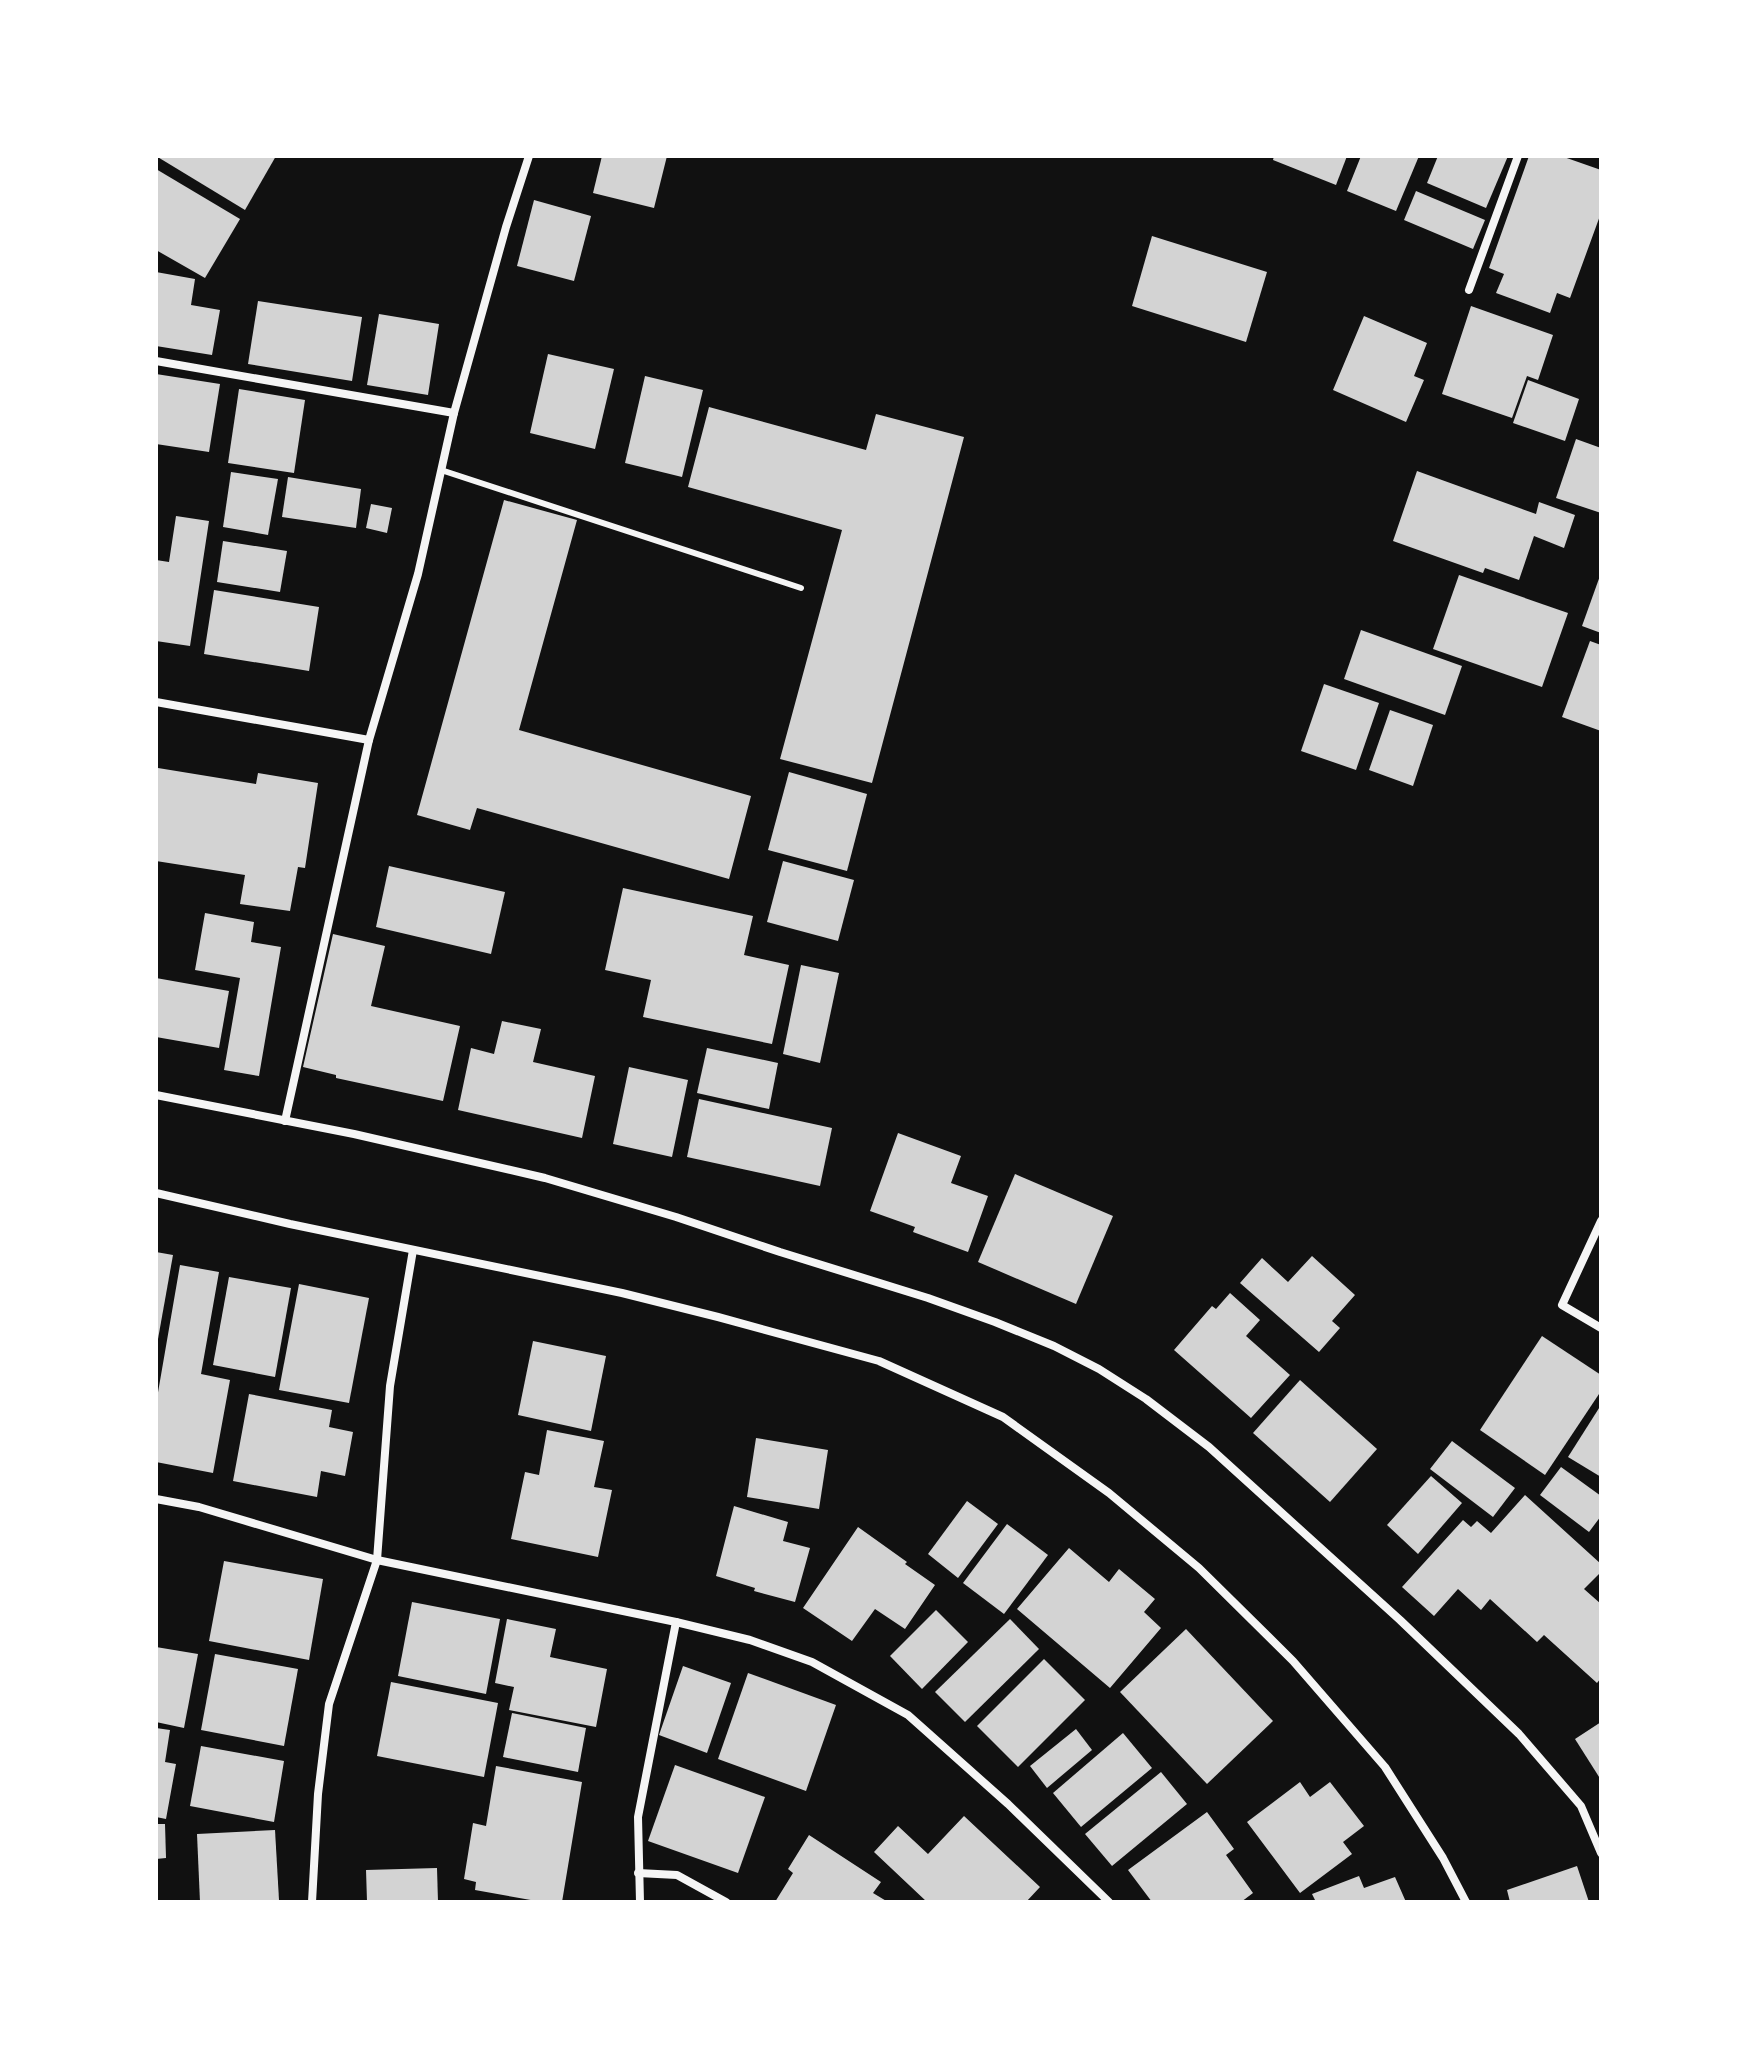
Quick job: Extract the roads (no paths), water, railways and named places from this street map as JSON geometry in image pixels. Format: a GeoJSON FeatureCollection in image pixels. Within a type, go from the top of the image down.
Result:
{"type":"FeatureCollection","features":[{"type":"Feature","properties":{"kind":"street"},"geometry":{"type":"LineString","coordinates":[[285,1121],[369,740],[418,574],[454,413],[529,156]]}},
{"type":"Feature","properties":{"kind":"street"},"geometry":{"type":"LineString","coordinates":[[1469,290],[1518,156]]}},
{"type":"Feature","properties":{"kind":"street"},"geometry":{"type":"LineString","coordinates":[[156,361],[454,413]]}},
{"type":"Feature","properties":{"kind":"street"},"geometry":{"type":"LineString","coordinates":[[156,702],[369,740]]}},
{"type":"Feature","properties":{"kind":"street"},"geometry":{"type":"LineString","coordinates":[[156,1095],[354,1134],[545,1178],[676,1217],[995,1322],[1054,1346],[1099,1369],[1146,1399],[1209,1447],[1400,1620],[1519,1734],[1581,1806],[1601,1853]]}},
{"type":"Feature","properties":{"kind":"street"},"geometry":{"type":"LineString","coordinates":[[156,1193],[622,1293],[879,1361],[1003,1417],[1109,1493],[1199,1568],[1293,1661],[1385,1767],[1443,1858],[1466,1902]]}},
{"type":"Feature","properties":{"kind":"street"},"geometry":{"type":"LineString","coordinates":[[1601,1221],[1562,1305],[1601,1328]]}},
{"type":"Feature","properties":{"kind":"street"},"geometry":{"type":"LineString","coordinates":[[312,1902],[318,1794],[329,1704],[377,1560],[390,1386],[413,1250]]}},
{"type":"Feature","properties":{"kind":"street"},"geometry":{"type":"LineString","coordinates":[[156,1499],[199,1507],[377,1560],[750,1640],[812,1662],[908,1715],[1008,1804],[1109,1902]]}},
{"type":"Feature","properties":{"kind":"street"},"geometry":{"type":"LineString","coordinates":[[640,1902],[638,1817],[676,1622]]}},
{"type":"Feature","properties":{"kind":"street"},"geometry":{"type":"LineString","coordinates":[[638,1873],[677,1875],[726,1902]]}},
{"type":"Feature","properties":{"kind":"lane"},"geometry":{"type":"LineString","coordinates":[[441,470],[801,588]]}}]}
